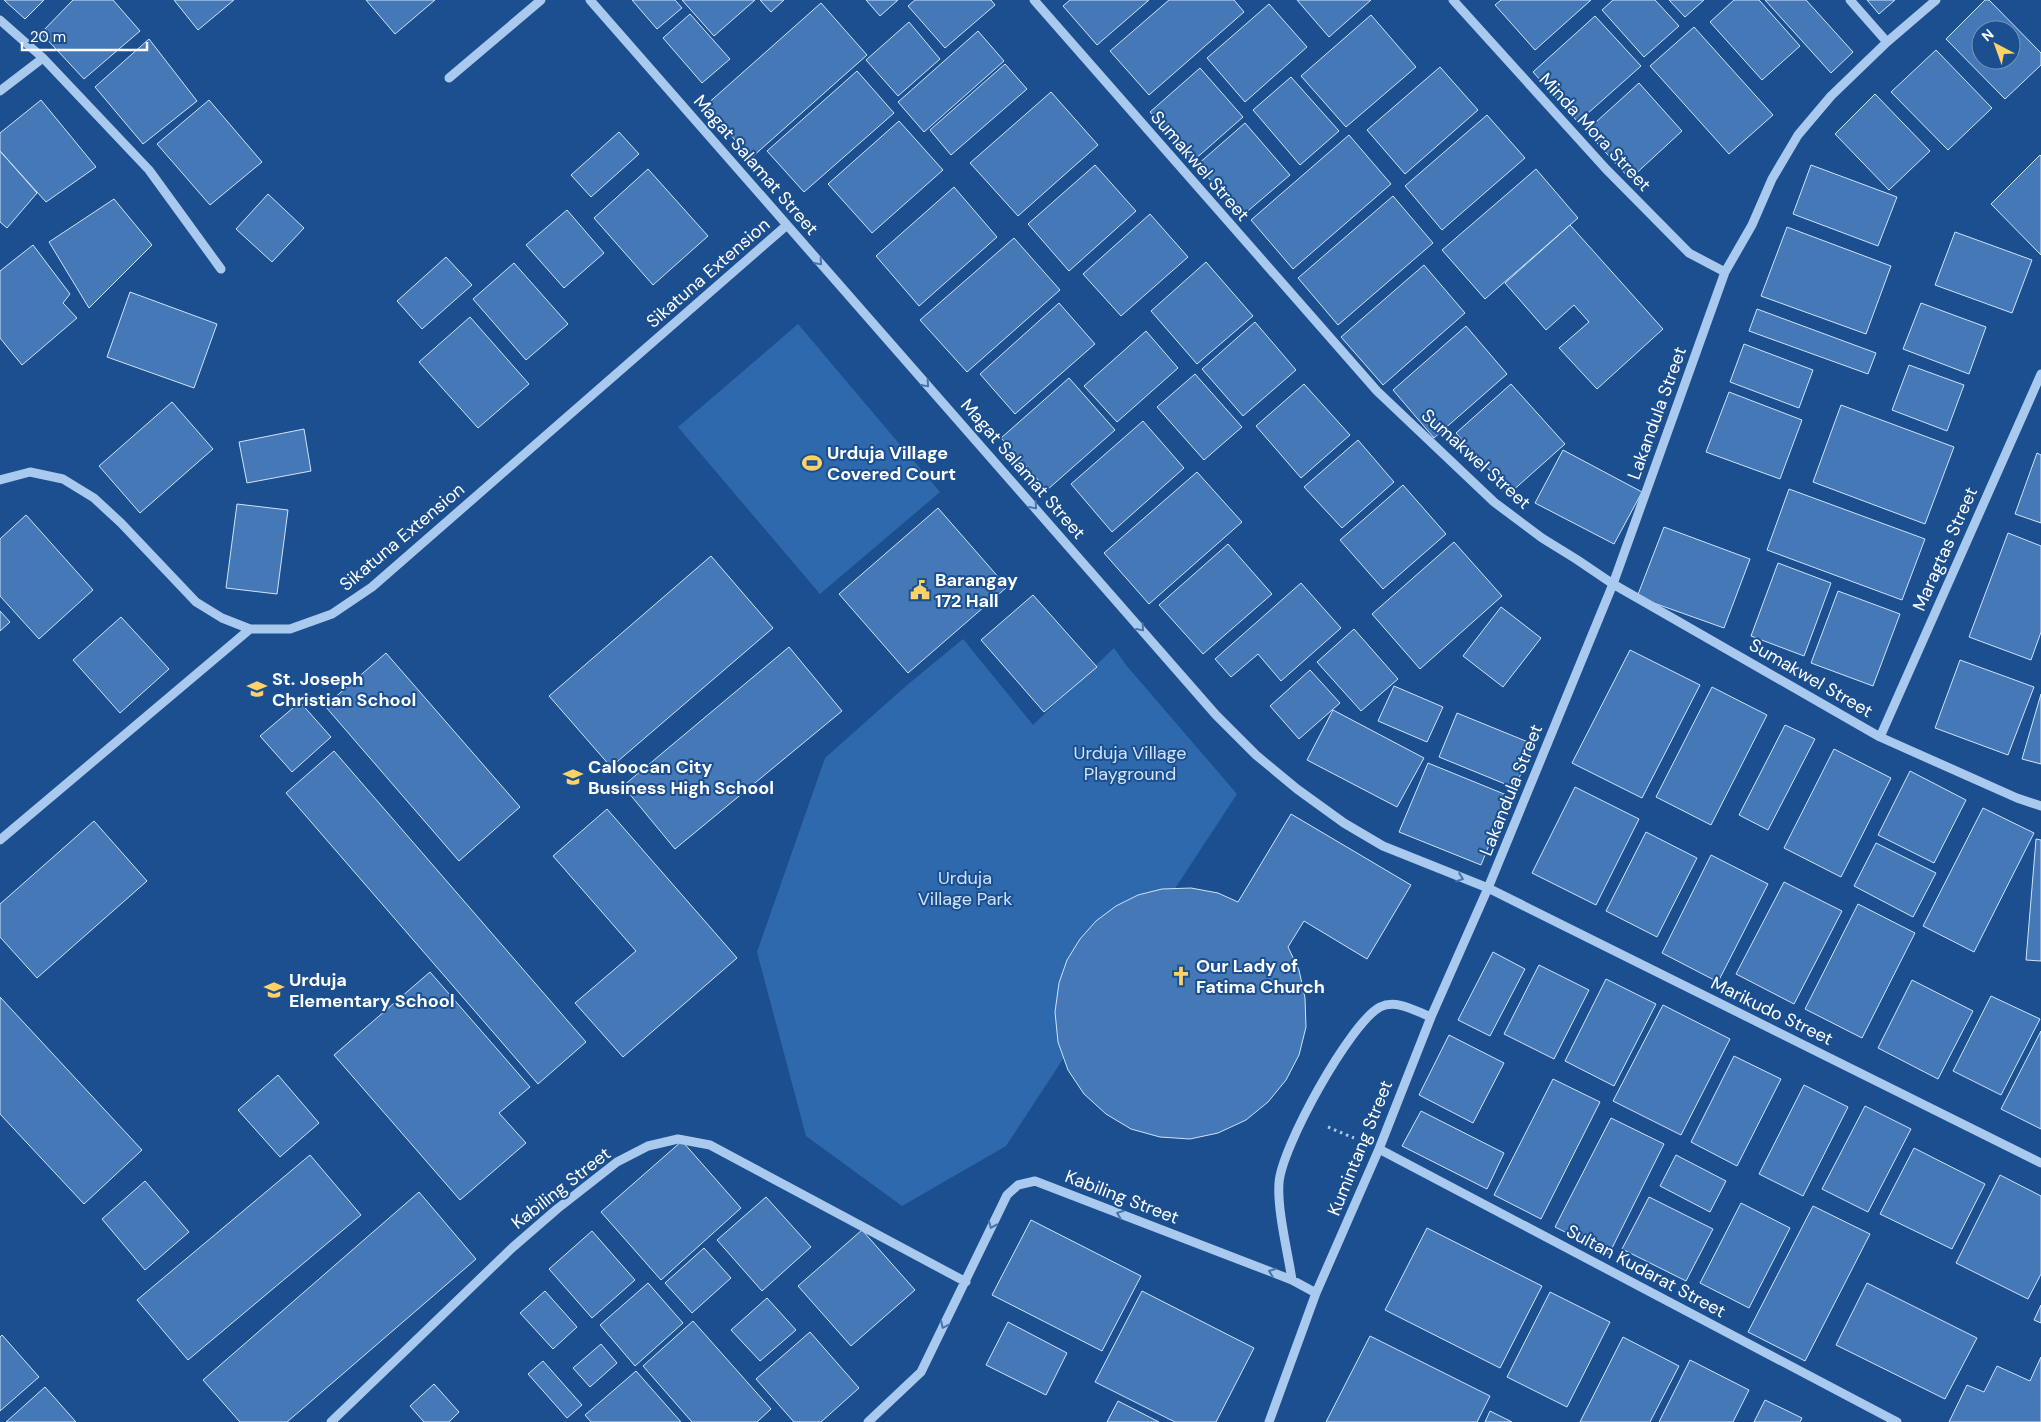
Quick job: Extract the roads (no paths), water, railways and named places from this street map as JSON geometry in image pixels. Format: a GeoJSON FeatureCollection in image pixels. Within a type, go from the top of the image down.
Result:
{"type":"FeatureCollection","features":[{"type":"Feature","properties":{"kind":"street"},"geometry":{"type":"LineString","coordinates":[[449,78],[541,0]]}},
{"type":"Feature","properties":{"kind":"street","name":"Magat Salamat Street"},"geometry":{"type":"LineString","coordinates":[[590,0],[1216,715],[1256,755],[1296,789],[1344,823],[1383,846],[1488,888]]}},
{"type":"Feature","properties":{"kind":"street","name":"Sumakwel Street"},"geometry":{"type":"LineString","coordinates":[[1034,0],[1377,391],[1494,502],[1542,538],[1613,584],[1880,737],[2018,798],[2041,806]]}},
{"type":"Feature","properties":{"kind":"street","name":"Minda Mora Street"},"geometry":{"type":"LineString","coordinates":[[1453,0],[1606,170],[1689,253],[1725,272]]}},
{"type":"Feature","properties":{"kind":"street"},"geometry":{"type":"LineString","coordinates":[[1850,0],[1886,42]]}},
{"type":"Feature","properties":{"kind":"street","name":"Lakandula Street"},"geometry":{"type":"LineString","coordinates":[[1488,888],[1613,584],[1725,272],[1752,225],[1772,179],[1798,135],[1831,96],[1886,42],[1936,0]]}},
{"type":"Feature","properties":{"kind":"street"},"geometry":{"type":"LineString","coordinates":[[0,20],[43,58],[150,170],[220,270]]}},
{"type":"Feature","properties":{"kind":"street"},"geometry":{"type":"LineString","coordinates":[[0,91],[43,58]]}},
{"type":"Feature","properties":{"kind":"street","name":"Sikatuna Extension"},"geometry":{"type":"LineString","coordinates":[[0,480],[30,472],[63,479],[94,498],[122,523],[196,602],[222,618],[250,629],[290,629],[332,614],[372,587],[787,225]]}},
{"type":"Feature","properties":{"kind":"street","name":"Maragtas Street"},"geometry":{"type":"LineString","coordinates":[[1880,737],[2041,374]]}},
{"type":"Feature","properties":{"kind":"street"},"geometry":{"type":"LineString","coordinates":[[0,840],[250,629]]}},
{"type":"Feature","properties":{"kind":"street","name":"Kumintang Street"},"geometry":{"type":"LineString","coordinates":[[1269,1422],[1316,1293],[1379,1149],[1431,1017],[1488,888]]}},
{"type":"Feature","properties":{"kind":"street","name":"Marikudo Street"},"geometry":{"type":"LineString","coordinates":[[1488,888],[2041,1163]]}},
{"type":"Feature","properties":{"kind":"street"},"geometry":{"type":"LineString","coordinates":[[1292,1280],[1279,1183],[1282,1166],[1305,1116],[1329,1072],[1356,1030],[1381,1007],[1396,1004],[1431,1017]]}},
{"type":"Feature","properties":{"kind":"street","name":"Kabiling Street"},"geometry":{"type":"LineString","coordinates":[[330,1422],[512,1248],[557,1209],[617,1162],[648,1146],[678,1139],[710,1145],[966,1282]]}},
{"type":"Feature","properties":{"kind":"street","name":"Sultan Kudarat Street"},"geometry":{"type":"LineString","coordinates":[[1379,1149],[1897,1422]]}},
{"type":"Feature","properties":{"kind":"street","name":"Kabiling Street"},"geometry":{"type":"LineString","coordinates":[[868,1422],[921,1372],[1007,1195],[1018,1185],[1035,1181],[1292,1280],[1316,1293]]}},
{"type":"Feature","properties":{"kind":"place","name":"Urduja Village Covered Court"},"geometry":{"type":"Point","coordinates":[812,463]}},
{"type":"Feature","properties":{"kind":"place","name":"Barangay 172 Hall"},"geometry":{"type":"Point","coordinates":[920,590]}},
{"type":"Feature","properties":{"kind":"place","name":"St. Joseph Christian School"},"geometry":{"type":"Point","coordinates":[257,689]}},
{"type":"Feature","properties":{"kind":"place","name":"Caloocan City Business High School"},"geometry":{"type":"Point","coordinates":[573,777]}},
{"type":"Feature","properties":{"kind":"place","name":"Our Lady of Fatima Church"},"geometry":{"type":"Point","coordinates":[1181,976]}},
{"type":"Feature","properties":{"kind":"place","name":"Urduja Elementary School"},"geometry":{"type":"Point","coordinates":[274,990]}},
{"type":"Feature","properties":{"kind":"park label","name":"Urduja Village Playground"},"geometry":{"type":"Point","coordinates":[1130,763]}},
{"type":"Feature","properties":{"kind":"park label","name":"Urduja Village Park"},"geometry":{"type":"Point","coordinates":[965,888]}}]}
